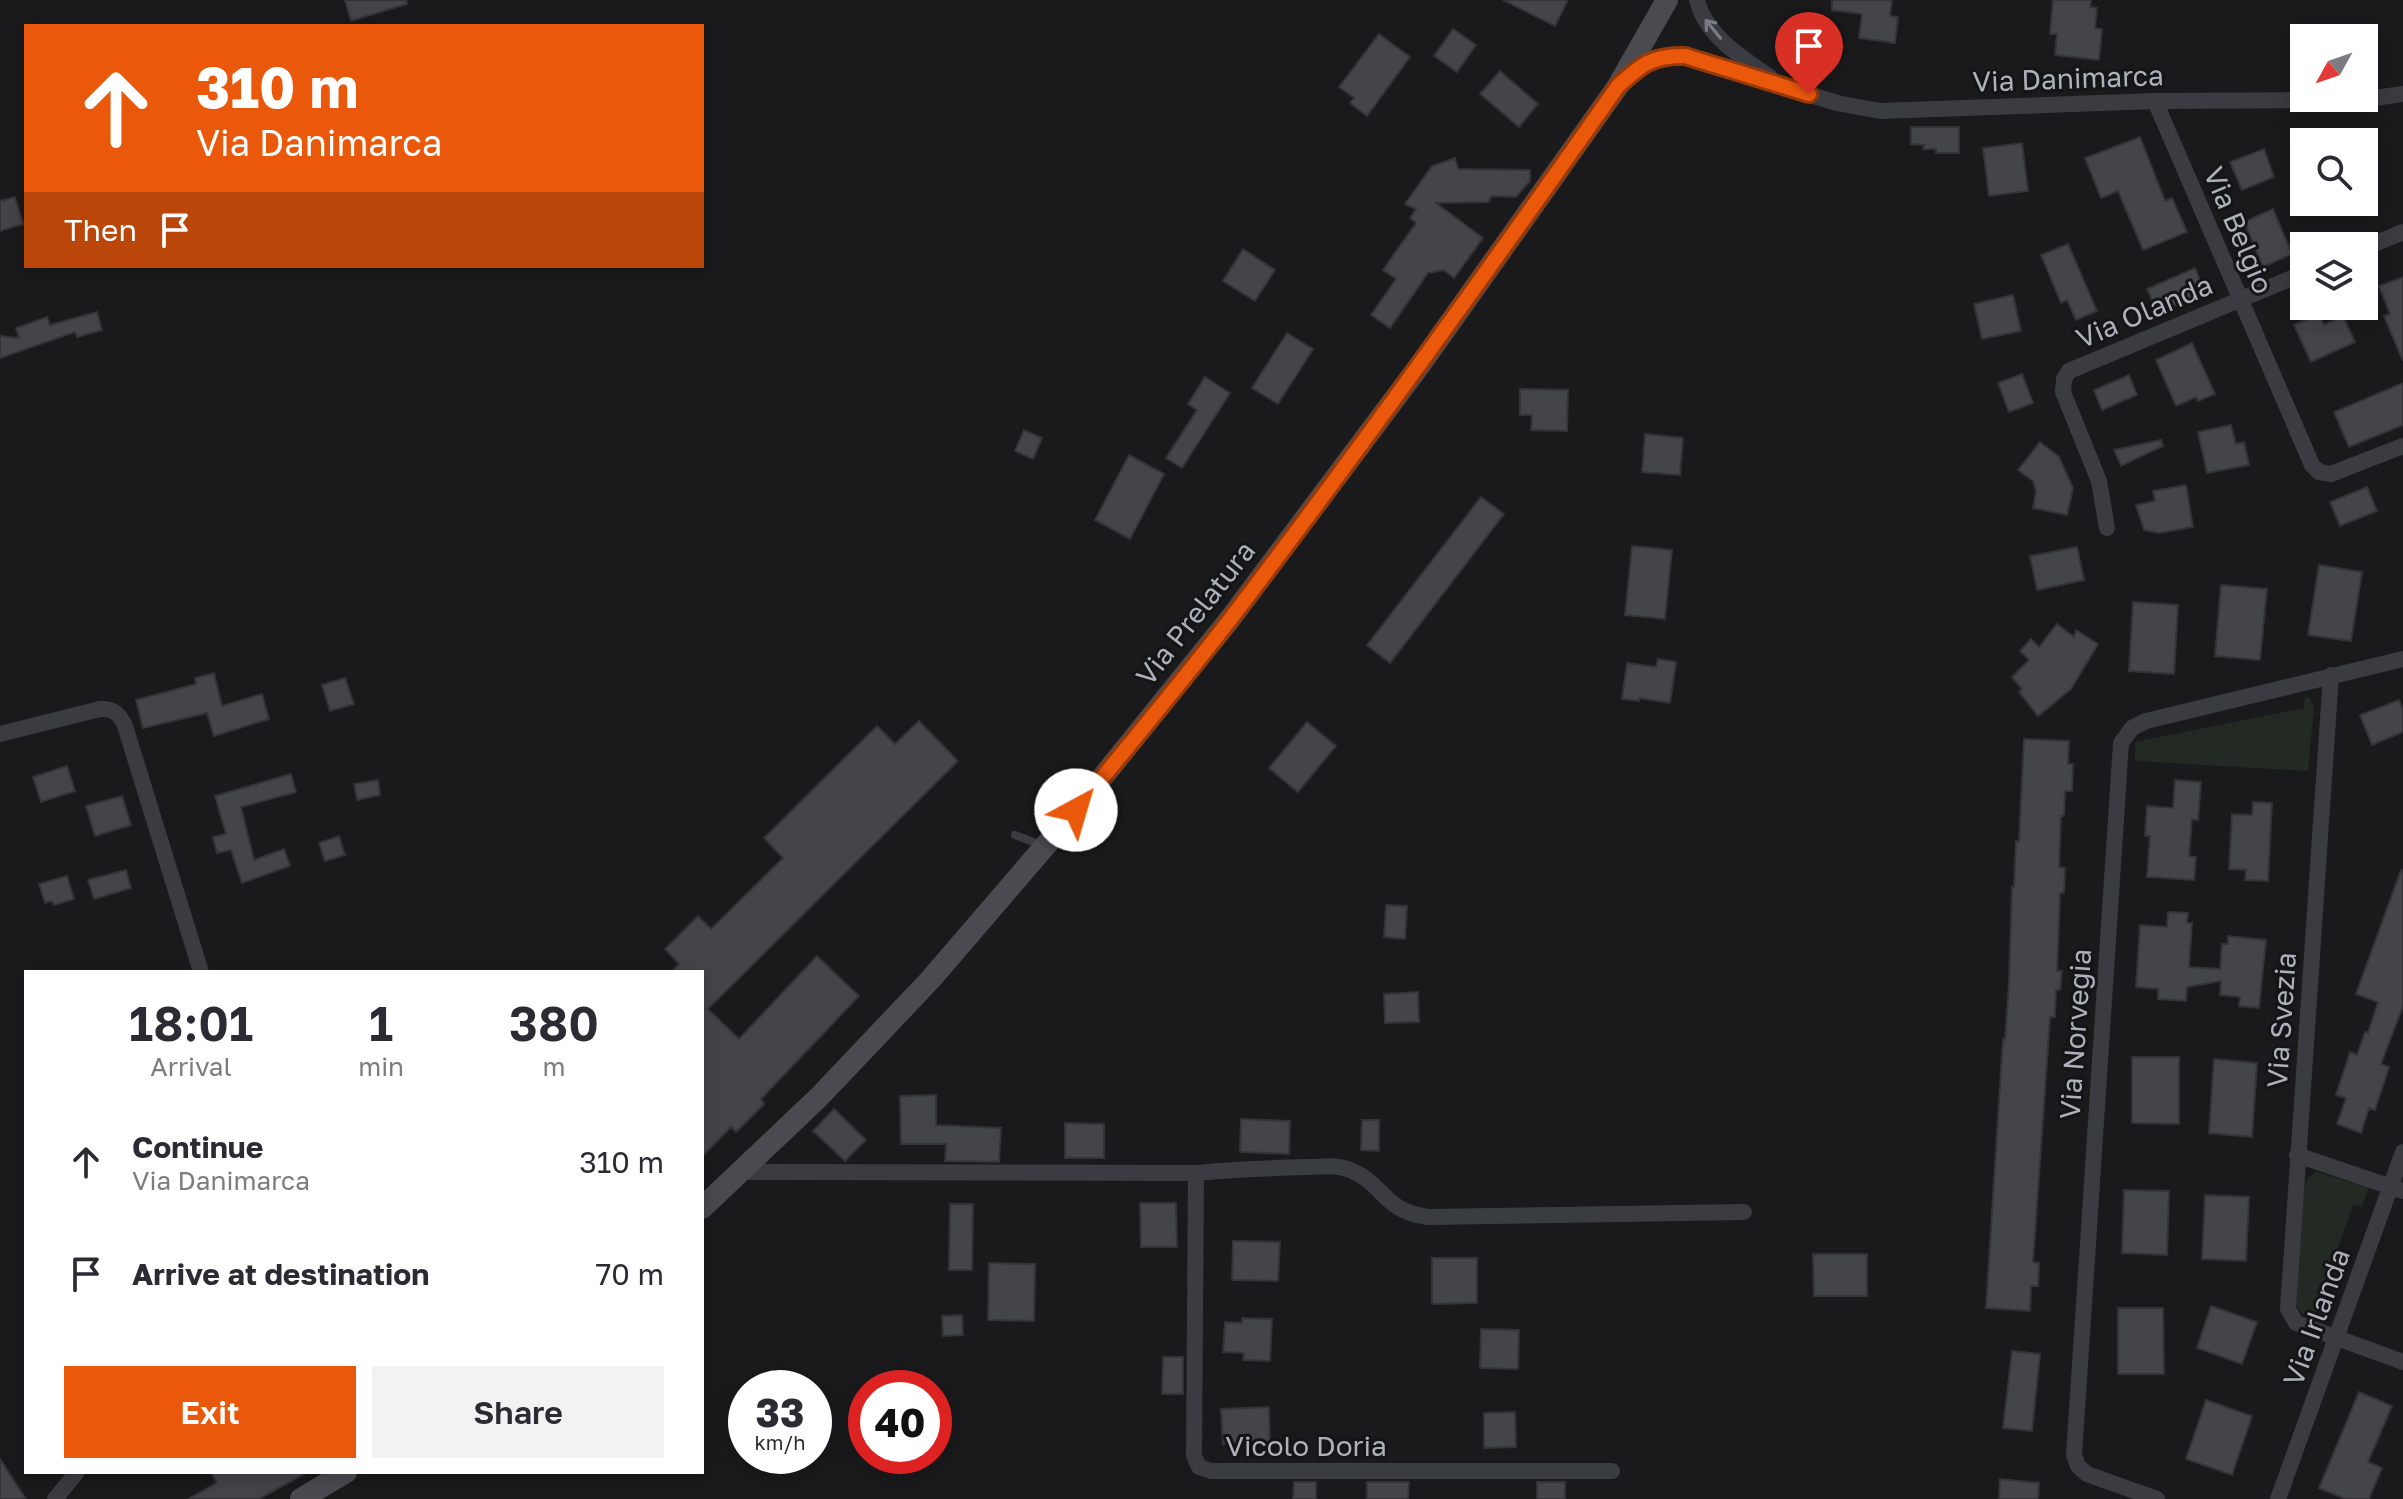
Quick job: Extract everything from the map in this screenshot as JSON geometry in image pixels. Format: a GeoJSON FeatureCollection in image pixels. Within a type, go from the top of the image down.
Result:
{"type":"FeatureCollection","features":[{"type":"Feature","properties":{"kind":"street","name":"Via Prelatura"},"geometry":{"type":"LineString","coordinates":[[704,1206],[742,1172],[930,980],[1045,846],[1230,619],[1420,365],[1618,86],[1667,0]]}},
{"type":"Feature","properties":{"kind":"street","name":"Via Danimarca"},"geometry":{"type":"LineString","coordinates":[[1697,0],[1705,21],[1718,36],[1781,85]]}},
{"type":"Feature","properties":{"kind":"street","name":"Via Danimarca"},"geometry":{"type":"LineString","coordinates":[[1618,86],[1648,61],[1675,56],[1705,61],[1837,103],[1880,111],[2155,101],[2290,100]]}},
{"type":"Feature","properties":{"kind":"street","name":"Via Danimarca"},"geometry":{"type":"LineString","coordinates":[[2378,95],[2403,82]]}},
{"type":"Feature","properties":{"kind":"street","name":"Via Danimarca"},"geometry":{"type":"LineString","coordinates":[[2378,97],[2403,94]]}},
{"type":"Feature","properties":{"kind":"street","name":"Via Belgio"},"geometry":{"type":"LineString","coordinates":[[2155,101],[2315,469],[2327,474],[2336,473],[2403,446]]}},
{"type":"Feature","properties":{"kind":"street"},"geometry":{"type":"LineString","coordinates":[[2378,242],[2403,232]]}},
{"type":"Feature","properties":{"kind":"street","name":"Via Olanda"},"geometry":{"type":"LineString","coordinates":[[2107,528],[2099,481],[2063,392],[2066,375],[2072,369],[2290,279]]}},
{"type":"Feature","properties":{"kind":"street","name":"Via Norvegia"},"geometry":{"type":"LineString","coordinates":[[2157,1499],[2087,1474],[2078,1466],[2074,1455],[2120,746],[2127,732],[2141,722],[2403,659]]}},
{"type":"Feature","properties":{"kind":"street","name":"Via Svezia"},"geometry":{"type":"LineString","coordinates":[[2331,675],[2288,1309],[2296,1323],[2403,1362]]}},
{"type":"Feature","properties":{"kind":"street"},"geometry":{"type":"LineString","coordinates":[[0,734],[100,709],[113,710],[121,718],[200,970]]}},
{"type":"Feature","properties":{"kind":"street","name":"Via Irlanda"},"geometry":{"type":"LineString","coordinates":[[2278,1499],[2336,1337],[2397,1189],[2403,1152]]}},
{"type":"Feature","properties":{"kind":"street"},"geometry":{"type":"LineString","coordinates":[[2297,1155],[2397,1189]]}},
{"type":"Feature","properties":{"kind":"street"},"geometry":{"type":"LineString","coordinates":[[742,1172],[1196,1173],[1236,1168],[1344,1167],[1361,1176],[1396,1208],[1428,1217],[1744,1212]]}},
{"type":"Feature","properties":{"kind":"street","name":"Vicolo Doria"},"geometry":{"type":"LineString","coordinates":[[1196,1173],[1194,1456],[1199,1467],[1211,1471],[1612,1471]]}},
{"type":"Feature","properties":{"kind":"street"},"geometry":{"type":"LineString","coordinates":[[55,1499],[75,1474]]}},
{"type":"Feature","properties":{"kind":"street"},"geometry":{"type":"LineString","coordinates":[[301,1499],[343,1474]]}},
{"type":"Feature","properties":{"kind":"lane"},"geometry":{"type":"LineString","coordinates":[[1015,835],[1045,846]]}},
{"type":"Feature","properties":{"kind":"shaded area"},"geometry":{"type":"Polygon","coordinates":[[[2305,697],[2310,699],[2314,708],[2308,771],[2135,761],[2135,742],[2304,708],[2305,697]]]}},
{"type":"Feature","properties":{"kind":"shaded area"},"geometry":{"type":"Polygon","coordinates":[[[2317,1172],[2369,1188],[2362,1207],[2353,1205],[2320,1300],[2327,1312],[2323,1324],[2304,1314],[2294,1295],[2305,1185],[2309,1177],[2317,1172]]]}},
{"type":"Feature","properties":{"kind":"building"},"geometry":{"type":"Polygon","coordinates":[[[345,0],[406,0],[407,4],[351,21],[345,0]]]}},
{"type":"Feature","properties":{"kind":"building"},"geometry":{"type":"Polygon","coordinates":[[[1503,0],[1568,0],[1555,26],[1503,0]]]}},
{"type":"Feature","properties":{"kind":"building"},"geometry":{"type":"Polygon","coordinates":[[[1832,0],[1892,0],[1890,16],[1898,17],[1895,43],[1859,38],[1862,14],[1832,10],[1832,0]]]}},
{"type":"Feature","properties":{"kind":"building"},"geometry":{"type":"Polygon","coordinates":[[[2053,0],[2091,0],[2090,7],[2097,8],[2095,28],[2102,29],[2099,60],[2055,55],[2057,34],[2050,34],[2053,0]]]}},
{"type":"Feature","properties":{"kind":"building"},"geometry":{"type":"Polygon","coordinates":[[[1453,29],[1476,45],[1457,72],[1434,56],[1453,29]]]}},
{"type":"Feature","properties":{"kind":"building"},"geometry":{"type":"Polygon","coordinates":[[[1379,34],[1410,57],[1367,116],[1350,103],[1354,98],[1339,87],[1379,34]]]}},
{"type":"Feature","properties":{"kind":"building"},"geometry":{"type":"Polygon","coordinates":[[[1500,71],[1538,104],[1519,127],[1480,94],[1500,71]]]}},
{"type":"Feature","properties":{"kind":"building"},"geometry":{"type":"Polygon","coordinates":[[[1911,127],[1959,127],[1959,153],[1936,153],[1936,149],[1923,149],[1924,145],[1911,144],[1911,127]]]}},
{"type":"Feature","properties":{"kind":"building"},"geometry":{"type":"Polygon","coordinates":[[[2140,137],[2165,201],[2172,198],[2187,232],[2143,250],[2118,191],[2101,198],[2085,158],[2140,137]]]}},
{"type":"Feature","properties":{"kind":"building"},"geometry":{"type":"Polygon","coordinates":[[[2022,143],[2028,191],[1989,196],[1983,148],[2022,143]]]}},
{"type":"Feature","properties":{"kind":"building"},"geometry":{"type":"Polygon","coordinates":[[[2264,149],[2274,177],[2242,190],[2230,162],[2264,149]]]}},
{"type":"Feature","properties":{"kind":"building"},"geometry":{"type":"Polygon","coordinates":[[[1455,158],[1458,169],[1530,170],[1530,181],[1516,197],[1491,196],[1489,202],[1436,203],[1483,238],[1454,278],[1444,270],[1428,273],[1390,328],[1371,315],[1396,279],[1383,270],[1416,223],[1410,218],[1416,209],[1405,204],[1432,166],[1455,158]]]}},
{"type":"Feature","properties":{"kind":"building"},"geometry":{"type":"Polygon","coordinates":[[[15,197],[23,224],[0,231],[0,201],[15,197]]]}},
{"type":"Feature","properties":{"kind":"building"},"geometry":{"type":"Polygon","coordinates":[[[2273,209],[2290,255],[2263,267],[2244,222],[2273,209]]]}},
{"type":"Feature","properties":{"kind":"building"},"geometry":{"type":"Polygon","coordinates":[[[2068,244],[2097,311],[2076,320],[2067,300],[2061,303],[2041,255],[2068,244]]]}},
{"type":"Feature","properties":{"kind":"building"},"geometry":{"type":"Polygon","coordinates":[[[1243,249],[1275,270],[1255,301],[1223,281],[1243,249]]]}},
{"type":"Feature","properties":{"kind":"building"},"geometry":{"type":"Polygon","coordinates":[[[2195,268],[2205,293],[2158,313],[2147,289],[2195,268]]]}},
{"type":"Feature","properties":{"kind":"building"},"geometry":{"type":"Polygon","coordinates":[[[2403,277],[2403,361],[2384,316],[2390,314],[2379,286],[2403,277]]]}},
{"type":"Feature","properties":{"kind":"building"},"geometry":{"type":"Polygon","coordinates":[[[2013,295],[2021,331],[1982,339],[1974,304],[2013,295]]]}},
{"type":"Feature","properties":{"kind":"building"},"geometry":{"type":"Polygon","coordinates":[[[97,312],[102,330],[77,337],[75,332],[0,358],[0,336],[19,338],[16,328],[47,317],[50,325],[97,312]]]}},
{"type":"Feature","properties":{"kind":"building"},"geometry":{"type":"Polygon","coordinates":[[[2305,320],[2322,320],[2324,325],[2335,320],[2345,320],[2355,342],[2311,362],[2294,325],[2305,320]]]}},
{"type":"Feature","properties":{"kind":"building"},"geometry":{"type":"Polygon","coordinates":[[[1287,333],[1313,349],[1278,404],[1252,388],[1287,333]]]}},
{"type":"Feature","properties":{"kind":"building"},"geometry":{"type":"Polygon","coordinates":[[[2192,343],[2215,394],[2198,401],[2196,397],[2176,406],[2156,360],[2192,343]]]}},
{"type":"Feature","properties":{"kind":"building"},"geometry":{"type":"Polygon","coordinates":[[[2022,374],[2033,403],[2009,412],[1998,383],[2022,374]]]}},
{"type":"Feature","properties":{"kind":"building"},"geometry":{"type":"Polygon","coordinates":[[[2129,375],[2137,395],[2102,410],[2094,390],[2129,375]]]}},
{"type":"Feature","properties":{"kind":"building"},"geometry":{"type":"Polygon","coordinates":[[[1205,377],[1230,393],[1182,468],[1166,458],[1197,410],[1188,404],[1205,377]]]}},
{"type":"Feature","properties":{"kind":"building"},"geometry":{"type":"Polygon","coordinates":[[[2403,383],[2403,425],[2349,447],[2334,412],[2403,383]]]}},
{"type":"Feature","properties":{"kind":"building"},"geometry":{"type":"Polygon","coordinates":[[[1520,389],[1568,390],[1567,431],[1531,430],[1532,415],[1520,415],[1520,389]]]}},
{"type":"Feature","properties":{"kind":"building"},"geometry":{"type":"Polygon","coordinates":[[[2231,425],[2236,444],[2244,442],[2249,465],[2207,473],[2198,432],[2231,425]]]}},
{"type":"Feature","properties":{"kind":"building"},"geometry":{"type":"Polygon","coordinates":[[[1024,430],[1042,438],[1033,459],[1015,451],[1024,430]]]}},
{"type":"Feature","properties":{"kind":"building"},"geometry":{"type":"Polygon","coordinates":[[[1645,434],[1683,438],[1680,475],[1642,472],[1645,434]]]}},
{"type":"Feature","properties":{"kind":"building"},"geometry":{"type":"Polygon","coordinates":[[[2161,440],[2163,446],[2121,466],[2114,450],[2161,440]]]}},
{"type":"Feature","properties":{"kind":"building"},"geometry":{"type":"Polygon","coordinates":[[[2040,442],[2059,457],[2073,488],[2067,515],[2033,508],[2036,491],[2033,481],[2018,470],[2040,442]]]}},
{"type":"Feature","properties":{"kind":"building"},"geometry":{"type":"Polygon","coordinates":[[[1129,455],[1164,474],[1130,539],[1095,520],[1129,455]]]}},
{"type":"Feature","properties":{"kind":"building"},"geometry":{"type":"Polygon","coordinates":[[[2186,485],[2193,527],[2159,533],[2144,530],[2136,505],[2155,501],[2153,491],[2186,485]]]}},
{"type":"Feature","properties":{"kind":"building"},"geometry":{"type":"Polygon","coordinates":[[[2367,487],[2377,511],[2340,526],[2330,502],[2367,487]]]}},
{"type":"Feature","properties":{"kind":"building"},"geometry":{"type":"Polygon","coordinates":[[[1481,497],[1504,514],[1390,663],[1367,645],[1481,497]]]}},
{"type":"Feature","properties":{"kind":"building"},"geometry":{"type":"Polygon","coordinates":[[[1632,546],[1672,550],[1665,619],[1625,615],[1632,546]]]}},
{"type":"Feature","properties":{"kind":"building"},"geometry":{"type":"Polygon","coordinates":[[[2077,547],[2084,580],[2037,590],[2030,556],[2077,547]]]}},
{"type":"Feature","properties":{"kind":"building"},"geometry":{"type":"Polygon","coordinates":[[[2319,565],[2362,572],[2351,641],[2308,635],[2319,565]]]}},
{"type":"Feature","properties":{"kind":"building"},"geometry":{"type":"Polygon","coordinates":[[[2221,585],[2267,589],[2260,660],[2215,656],[2221,585]]]}},
{"type":"Feature","properties":{"kind":"building"},"geometry":{"type":"Polygon","coordinates":[[[2133,602],[2178,605],[2174,674],[2129,671],[2133,602]]]}},
{"type":"Feature","properties":{"kind":"building"},"geometry":{"type":"Polygon","coordinates":[[[2057,624],[2074,637],[2076,630],[2098,644],[2071,689],[2038,716],[2019,692],[2022,689],[2012,677],[2029,660],[2020,651],[2031,639],[2039,647],[2057,624]]]}},
{"type":"Feature","properties":{"kind":"building"},"geometry":{"type":"Polygon","coordinates":[[[1658,659],[1676,662],[1670,703],[1639,698],[1639,701],[1622,699],[1627,663],[1656,667],[1658,659]]]}},
{"type":"Feature","properties":{"kind":"building"},"geometry":{"type":"Polygon","coordinates":[[[214,673],[222,706],[262,694],[269,719],[214,736],[207,713],[143,728],[136,700],[196,684],[195,678],[214,673]]]}},
{"type":"Feature","properties":{"kind":"building"},"geometry":{"type":"Polygon","coordinates":[[[345,678],[354,704],[330,711],[322,685],[345,678]]]}},
{"type":"Feature","properties":{"kind":"building"},"geometry":{"type":"Polygon","coordinates":[[[2399,700],[2403,710],[2403,732],[2372,745],[2360,715],[2399,700]]]}},
{"type":"Feature","properties":{"kind":"building"},"geometry":{"type":"Polygon","coordinates":[[[919,721],[958,761],[708,1009],[739,1039],[817,956],[859,996],[761,1099],[764,1104],[736,1132],[731,1127],[704,1155],[704,970],[673,970],[679,964],[665,949],[698,916],[711,929],[783,858],[764,838],[877,726],[895,744],[919,721]]]}},
{"type":"Feature","properties":{"kind":"building"},"geometry":{"type":"Polygon","coordinates":[[[1307,722],[1336,746],[1298,792],[1269,768],[1307,722]]]}},
{"type":"Feature","properties":{"kind":"building"},"geometry":{"type":"Polygon","coordinates":[[[2024,739],[2069,741],[2068,764],[2073,764],[2072,791],[2065,791],[2064,816],[2061,816],[2059,867],[2065,868],[2064,893],[2060,893],[2057,971],[2062,971],[2060,990],[2056,990],[2055,1017],[2050,1017],[2033,1262],[2039,1263],[2038,1286],[2031,1286],[2030,1311],[1986,1308],[2024,739]]]}},
{"type":"Feature","properties":{"kind":"building"},"geometry":{"type":"Polygon","coordinates":[[[67,766],[75,791],[41,802],[33,777],[67,766]]]}},
{"type":"Feature","properties":{"kind":"building"},"geometry":{"type":"Polygon","coordinates":[[[291,774],[296,792],[241,807],[254,860],[284,849],[290,866],[242,883],[231,850],[217,853],[213,837],[226,834],[215,796],[291,774]]]}},
{"type":"Feature","properties":{"kind":"building"},"geometry":{"type":"Polygon","coordinates":[[[378,780],[380,795],[357,800],[354,784],[378,780]]]}},
{"type":"Feature","properties":{"kind":"building"},"geometry":{"type":"Polygon","coordinates":[[[2175,780],[2201,782],[2198,820],[2192,819],[2189,856],[2196,857],[2194,880],[2147,877],[2150,836],[2145,836],[2147,806],[2173,808],[2175,780]]]}},
{"type":"Feature","properties":{"kind":"building"},"geometry":{"type":"Polygon","coordinates":[[[122,796],[131,825],[95,836],[86,806],[122,796]]]}},
{"type":"Feature","properties":{"kind":"building"},"geometry":{"type":"Polygon","coordinates":[[[2253,802],[2272,803],[2268,881],[2245,880],[2246,870],[2229,869],[2232,814],[2252,815],[2253,802]]]}},
{"type":"Feature","properties":{"kind":"building"},"geometry":{"type":"Polygon","coordinates":[[[339,836],[345,855],[325,861],[319,843],[339,836]]]}},
{"type":"Feature","properties":{"kind":"building"},"geometry":{"type":"Polygon","coordinates":[[[126,870],[131,888],[94,899],[88,880],[126,870]]]}},
{"type":"Feature","properties":{"kind":"building"},"geometry":{"type":"Polygon","coordinates":[[[2401,870],[2403,1006],[2381,1064],[2389,1067],[2375,1110],[2369,1108],[2361,1133],[2337,1124],[2346,1098],[2336,1095],[2350,1052],[2357,1055],[2378,1002],[2356,994],[2401,870]]]}},
{"type":"Feature","properties":{"kind":"building"},"geometry":{"type":"Polygon","coordinates":[[[67,876],[74,899],[54,905],[52,901],[45,903],[39,884],[67,876]]]}},
{"type":"Feature","properties":{"kind":"building"},"geometry":{"type":"Polygon","coordinates":[[[1386,905],[1407,906],[1405,939],[1384,937],[1386,905]]]}},
{"type":"Feature","properties":{"kind":"building"},"geometry":{"type":"Polygon","coordinates":[[[2168,912],[2188,913],[2187,923],[2192,923],[2189,967],[2220,969],[2222,944],[2228,944],[2228,936],[2266,940],[2259,1008],[2239,1006],[2240,997],[2220,995],[2221,981],[2187,987],[2186,1001],[2158,999],[2158,989],[2136,987],[2140,925],[2167,927],[2168,912]]]}},
{"type":"Feature","properties":{"kind":"building"},"geometry":{"type":"Polygon","coordinates":[[[1418,992],[1419,1022],[1385,1023],[1384,994],[1418,992]]]}},
{"type":"Feature","properties":{"kind":"building"},"geometry":{"type":"Polygon","coordinates":[[[2132,1057],[2179,1057],[2179,1124],[2132,1123],[2132,1057]]]}},
{"type":"Feature","properties":{"kind":"building"},"geometry":{"type":"Polygon","coordinates":[[[2214,1059],[2257,1063],[2252,1137],[2209,1133],[2214,1059]]]}},
{"type":"Feature","properties":{"kind":"building"},"geometry":{"type":"Polygon","coordinates":[[[936,1095],[936,1125],[1001,1128],[999,1162],[945,1161],[946,1144],[901,1144],[900,1096],[936,1095]]]}},
{"type":"Feature","properties":{"kind":"building"},"geometry":{"type":"Polygon","coordinates":[[[834,1109],[866,1140],[845,1161],[813,1131],[834,1109]]]}},
{"type":"Feature","properties":{"kind":"building"},"geometry":{"type":"Polygon","coordinates":[[[1241,1119],[1290,1121],[1289,1154],[1240,1152],[1241,1119]]]}},
{"type":"Feature","properties":{"kind":"building"},"geometry":{"type":"Polygon","coordinates":[[[1362,1120],[1379,1120],[1379,1151],[1361,1150],[1362,1120]]]}},
{"type":"Feature","properties":{"kind":"building"},"geometry":{"type":"Polygon","coordinates":[[[1065,1123],[1104,1124],[1104,1158],[1065,1158],[1065,1123]]]}},
{"type":"Feature","properties":{"kind":"building"},"geometry":{"type":"Polygon","coordinates":[[[2124,1190],[2169,1191],[2167,1255],[2122,1253],[2124,1190]]]}},
{"type":"Feature","properties":{"kind":"building"},"geometry":{"type":"Polygon","coordinates":[[[2205,1195],[2249,1197],[2246,1261],[2202,1259],[2205,1195]]]}},
{"type":"Feature","properties":{"kind":"building"},"geometry":{"type":"Polygon","coordinates":[[[1140,1203],[1176,1203],[1177,1247],[1141,1247],[1140,1203]]]}},
{"type":"Feature","properties":{"kind":"building"},"geometry":{"type":"Polygon","coordinates":[[[950,1204],[973,1204],[972,1270],[949,1270],[950,1204]]]}},
{"type":"Feature","properties":{"kind":"building"},"geometry":{"type":"Polygon","coordinates":[[[1233,1241],[1280,1242],[1278,1281],[1232,1280],[1233,1241]]]}},
{"type":"Feature","properties":{"kind":"building"},"geometry":{"type":"Polygon","coordinates":[[[1813,1254],[1867,1254],[1867,1296],[1814,1296],[1813,1254]]]}},
{"type":"Feature","properties":{"kind":"building"},"geometry":{"type":"Polygon","coordinates":[[[1432,1258],[1477,1258],[1477,1303],[1432,1304],[1432,1258]]]}},
{"type":"Feature","properties":{"kind":"building"},"geometry":{"type":"Polygon","coordinates":[[[989,1263],[1035,1264],[1034,1321],[988,1320],[989,1263]]]}},
{"type":"Feature","properties":{"kind":"building"},"geometry":{"type":"Polygon","coordinates":[[[2211,1306],[2257,1322],[2242,1364],[2197,1348],[2211,1306]]]}},
{"type":"Feature","properties":{"kind":"building"},"geometry":{"type":"Polygon","coordinates":[[[2118,1308],[2163,1308],[2164,1374],[2118,1374],[2118,1308]]]}},
{"type":"Feature","properties":{"kind":"building"},"geometry":{"type":"Polygon","coordinates":[[[962,1315],[963,1335],[943,1336],[942,1316],[962,1315]]]}},
{"type":"Feature","properties":{"kind":"building"},"geometry":{"type":"Polygon","coordinates":[[[1242,1318],[1272,1319],[1270,1361],[1243,1360],[1244,1353],[1223,1352],[1225,1322],[1242,1323],[1242,1318]]]}},
{"type":"Feature","properties":{"kind":"building"},"geometry":{"type":"Polygon","coordinates":[[[1481,1329],[1519,1330],[1518,1369],[1480,1368],[1481,1329]]]}},
{"type":"Feature","properties":{"kind":"building"},"geometry":{"type":"Polygon","coordinates":[[[2012,1351],[2040,1354],[2032,1431],[2003,1428],[2012,1351]]]}},
{"type":"Feature","properties":{"kind":"building"},"geometry":{"type":"Polygon","coordinates":[[[1163,1357],[1183,1357],[1183,1394],[1162,1394],[1163,1357]]]}},
{"type":"Feature","properties":{"kind":"building"},"geometry":{"type":"Polygon","coordinates":[[[2359,1392],[2392,1406],[2368,1462],[2382,1468],[2369,1499],[2345,1499],[2319,1488],[2359,1392]]]}},
{"type":"Feature","properties":{"kind":"building"},"geometry":{"type":"Polygon","coordinates":[[[2206,1400],[2252,1416],[2232,1475],[2186,1459],[2206,1400]]]}},
{"type":"Feature","properties":{"kind":"building"},"geometry":{"type":"Polygon","coordinates":[[[1269,1407],[1270,1443],[1223,1444],[1221,1409],[1269,1407]]]}},
{"type":"Feature","properties":{"kind":"building"},"geometry":{"type":"Polygon","coordinates":[[[1515,1412],[1516,1447],[1484,1448],[1484,1413],[1515,1412]]]}},
{"type":"Feature","properties":{"kind":"building"},"geometry":{"type":"Polygon","coordinates":[[[0,1459],[26,1499],[0,1499],[0,1459]]]}},
{"type":"Feature","properties":{"kind":"building"},"geometry":{"type":"Polygon","coordinates":[[[212,1474],[304,1474],[259,1499],[188,1499],[217,1483],[212,1474]]]}},
{"type":"Feature","properties":{"kind":"building"},"geometry":{"type":"Polygon","coordinates":[[[2000,1479],[2039,1483],[2038,1499],[1999,1499],[2000,1479]]]}},
{"type":"Feature","properties":{"kind":"building"},"geometry":{"type":"Polygon","coordinates":[[[1294,1482],[1316,1482],[1316,1499],[1293,1499],[1294,1482]]]}},
{"type":"Feature","properties":{"kind":"building"},"geometry":{"type":"Polygon","coordinates":[[[1367,1482],[1409,1482],[1408,1499],[1367,1499],[1367,1482]]]}},
{"type":"Feature","properties":{"kind":"building"},"geometry":{"type":"Polygon","coordinates":[[[1537,1482],[1565,1482],[1565,1499],[1537,1499],[1537,1482]]]}},
{"type":"Feature","properties":{"kind":"route"},"geometry":{"type":"LineString","coordinates":[[1076,810],[1230,619],[1420,365],[1618,86],[1648,61],[1658,57],[1685,56],[1809,94]]}}]}
